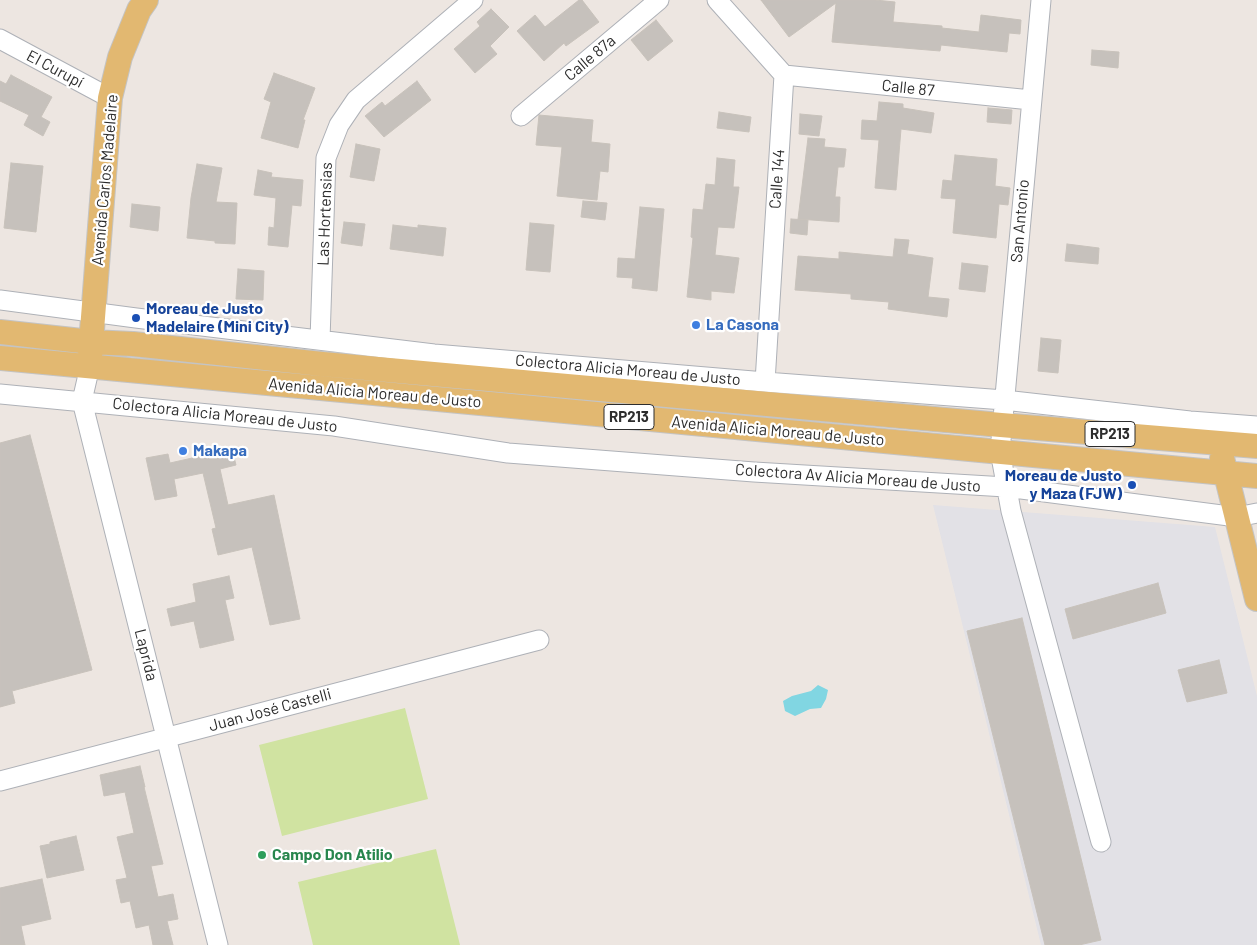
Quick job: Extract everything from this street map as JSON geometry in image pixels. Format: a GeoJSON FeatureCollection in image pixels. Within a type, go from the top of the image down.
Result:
{"type":"FeatureCollection","features":[{"type":"Feature","properties":{"kind":"main road","name":"Avenida Carlos Madelaire"},"geometry":{"type":"LineString","coordinates":[[90,366],[110,98],[120,57],[146,0]]}},
{"type":"Feature","properties":{"kind":"main road","name":"Avenida Alicia Moreau de Justo"},"geometry":{"type":"LineString","coordinates":[[0,332],[322,364],[1000,440],[1257,476]]}},
{"type":"Feature","properties":{"kind":"main road","name":"Avenida Alicia Moreau de Justo"},"geometry":{"type":"LineString","coordinates":[[0,358],[1000,440],[1218,443],[1257,446]]}},
{"type":"Feature","properties":{"kind":"main road"},"geometry":{"type":"LineString","coordinates":[[1218,443],[1226,473],[1247,515],[1257,599]]}},
{"type":"Feature","properties":{"kind":"street","name":"Las Hortensias"},"geometry":{"type":"LineString","coordinates":[[320,340],[326,158],[339,125],[356,100],[473,0]]}},
{"type":"Feature","properties":{"kind":"street","name":"Calle 87a"},"geometry":{"type":"LineString","coordinates":[[521,116],[659,0]]}},
{"type":"Feature","properties":{"kind":"street"},"geometry":{"type":"LineString","coordinates":[[717,0],[784,75]]}},
{"type":"Feature","properties":{"kind":"street","name":"San Antonio"},"geometry":{"type":"LineString","coordinates":[[1041,0],[1000,440],[1006,488],[1013,520],[1101,842]]}},
{"type":"Feature","properties":{"kind":"street","name":"El Curupí"},"geometry":{"type":"LineString","coordinates":[[0,39],[110,98]]}},
{"type":"Feature","properties":{"kind":"street","name":"Calle 87"},"geometry":{"type":"LineString","coordinates":[[784,75],[1032,100]]}},
{"type":"Feature","properties":{"kind":"street","name":"Calle 144"},"geometry":{"type":"LineString","coordinates":[[764,382],[784,75]]}},
{"type":"Feature","properties":{"kind":"street","name":"Colectora Alicia Moreau de Justo"},"geometry":{"type":"LineString","coordinates":[[0,300],[434,354],[1004,400],[1190,421],[1257,426]]}},
{"type":"Feature","properties":{"kind":"street","name":"Laprida"},"geometry":{"type":"LineString","coordinates":[[90,366],[82,401],[218,945]]}},
{"type":"Feature","properties":{"kind":"street","name":"Colectora Alicia Moreau de Justo"},"geometry":{"type":"LineString","coordinates":[[0,394],[334,426],[508,453]]}},
{"type":"Feature","properties":{"kind":"street","name":"Colectora Av Alicia Moreau de Justo"},"geometry":{"type":"LineString","coordinates":[[508,453],[754,472],[1006,488],[1247,515]]}},
{"type":"Feature","properties":{"kind":"street","name":"Juan José Castelli"},"geometry":{"type":"LineString","coordinates":[[0,781],[166,736],[539,640]]}},
{"type":"Feature","properties":{"kind":"shaded area"},"geometry":{"type":"Polygon","coordinates":[[[933,505],[1215,527],[1257,696],[1257,945],[1041,945],[933,505]]]}},
{"type":"Feature","properties":{"kind":"green space"},"geometry":{"type":"Polygon","coordinates":[[[405,708],[428,799],[282,836],[259,745],[405,708]]]}},
{"type":"Feature","properties":{"kind":"green space"},"geometry":{"type":"Polygon","coordinates":[[[436,849],[460,945],[313,945],[298,882],[436,849]]]}},
{"type":"Feature","properties":{"kind":"water"},"geometry":{"type":"Polygon","coordinates":[[[818,685],[828,690],[821,708],[810,709],[795,716],[785,711],[783,701],[792,696],[811,691],[818,685]]]}},
{"type":"Feature","properties":{"kind":"building"},"geometry":{"type":"Polygon","coordinates":[[[579,0],[582,0],[599,22],[566,46],[564,43],[544,61],[517,31],[535,15],[545,27],[579,0]]]}},
{"type":"Feature","properties":{"kind":"building"},"geometry":{"type":"Polygon","coordinates":[[[761,0],[875,0],[895,2],[893,22],[942,26],[942,28],[979,32],[981,15],[1021,20],[1020,34],[1009,33],[1007,52],[941,45],[940,51],[832,42],[836,3],[789,37],[761,0]]]}},
{"type":"Feature","properties":{"kind":"building"},"geometry":{"type":"Polygon","coordinates":[[[491,9],[509,27],[490,46],[497,54],[475,73],[454,49],[480,26],[477,22],[491,9]]]}},
{"type":"Feature","properties":{"kind":"building"},"geometry":{"type":"Polygon","coordinates":[[[656,20],[673,41],[648,61],[631,40],[656,20]]]}},
{"type":"Feature","properties":{"kind":"building"},"geometry":{"type":"Polygon","coordinates":[[[1092,50],[1119,52],[1118,68],[1091,65],[1092,50]]]}},
{"type":"Feature","properties":{"kind":"building"},"geometry":{"type":"Polygon","coordinates":[[[274,73],[315,88],[303,120],[305,120],[298,148],[261,138],[271,102],[264,99],[274,73]]]}},
{"type":"Feature","properties":{"kind":"building"},"geometry":{"type":"Polygon","coordinates":[[[11,75],[52,97],[41,117],[50,122],[43,136],[24,125],[29,115],[0,101],[0,81],[6,84],[11,75]]]}},
{"type":"Feature","properties":{"kind":"building"},"geometry":{"type":"Polygon","coordinates":[[[417,81],[431,100],[384,137],[365,116],[382,102],[385,106],[417,81]]]}},
{"type":"Feature","properties":{"kind":"building"},"geometry":{"type":"Polygon","coordinates":[[[879,102],[903,104],[903,108],[934,113],[931,133],[901,129],[896,190],[875,188],[879,140],[861,139],[862,120],[877,121],[879,102]]]}},
{"type":"Feature","properties":{"kind":"building"},"geometry":{"type":"Polygon","coordinates":[[[988,108],[1012,110],[1011,124],[987,122],[988,108]]]}},
{"type":"Feature","properties":{"kind":"building"},"geometry":{"type":"Polygon","coordinates":[[[719,112],[751,117],[749,132],[717,128],[719,112]]]}},
{"type":"Feature","properties":{"kind":"building"},"geometry":{"type":"Polygon","coordinates":[[[800,114],[822,116],[819,136],[799,134],[800,114]]]}},
{"type":"Feature","properties":{"kind":"building"},"geometry":{"type":"Polygon","coordinates":[[[539,115],[593,120],[591,142],[610,144],[608,172],[600,171],[597,200],[557,196],[562,147],[536,145],[539,115]]]}},
{"type":"Feature","properties":{"kind":"building"},"geometry":{"type":"Polygon","coordinates":[[[808,138],[825,139],[824,147],[846,149],[844,167],[838,167],[835,197],[840,197],[839,222],[798,219],[808,138]]]}},
{"type":"Feature","properties":{"kind":"building"},"geometry":{"type":"Polygon","coordinates":[[[356,144],[380,149],[374,181],[350,177],[356,144]]]}},
{"type":"Feature","properties":{"kind":"building"},"geometry":{"type":"Polygon","coordinates":[[[955,155],[997,159],[995,186],[1010,188],[1008,205],[999,204],[996,238],[953,233],[956,199],[941,198],[943,180],[952,181],[955,155]]]}},
{"type":"Feature","properties":{"kind":"building"},"geometry":{"type":"Polygon","coordinates":[[[717,158],[735,160],[733,187],[739,187],[734,228],[718,227],[715,255],[739,258],[734,293],[711,291],[711,300],[687,297],[693,238],[691,237],[693,209],[703,210],[706,184],[715,185],[717,158]]]}},
{"type":"Feature","properties":{"kind":"building"},"geometry":{"type":"Polygon","coordinates":[[[11,163],[43,166],[36,232],[4,228],[11,163]]]}},
{"type":"Feature","properties":{"kind":"building"},"geometry":{"type":"Polygon","coordinates":[[[197,164],[222,168],[216,202],[237,203],[235,244],[187,238],[197,164]]]}},
{"type":"Feature","properties":{"kind":"building"},"geometry":{"type":"Polygon","coordinates":[[[258,170],[272,173],[271,177],[303,180],[301,206],[292,205],[288,247],[268,245],[269,227],[274,228],[276,198],[254,195],[258,170]]]}},
{"type":"Feature","properties":{"kind":"building"},"geometry":{"type":"Polygon","coordinates":[[[583,201],[607,203],[605,220],[581,217],[583,201]]]}},
{"type":"Feature","properties":{"kind":"building"},"geometry":{"type":"Polygon","coordinates":[[[132,204],[160,207],[158,231],[130,227],[132,204]]]}},
{"type":"Feature","properties":{"kind":"building"},"geometry":{"type":"Polygon","coordinates":[[[640,207],[664,209],[657,291],[632,288],[633,278],[617,277],[618,258],[635,259],[640,207]]]}},
{"type":"Feature","properties":{"kind":"building"},"geometry":{"type":"Polygon","coordinates":[[[791,219],[808,220],[807,235],[790,233],[791,219]]]}},
{"type":"Feature","properties":{"kind":"building"},"geometry":{"type":"Polygon","coordinates":[[[344,222],[365,224],[362,246],[341,243],[344,222]]]}},
{"type":"Feature","properties":{"kind":"building"},"geometry":{"type":"Polygon","coordinates":[[[530,223],[554,225],[550,272],[526,270],[530,223]]]}},
{"type":"Feature","properties":{"kind":"building"},"geometry":{"type":"Polygon","coordinates":[[[393,225],[418,228],[418,225],[446,228],[443,256],[390,249],[393,225]]]}},
{"type":"Feature","properties":{"kind":"building"},"geometry":{"type":"Polygon","coordinates":[[[895,239],[909,240],[907,254],[933,258],[928,297],[949,299],[947,317],[888,309],[889,302],[851,299],[851,294],[795,290],[798,256],[839,259],[839,252],[893,257],[895,239]]]}},
{"type":"Feature","properties":{"kind":"building"},"geometry":{"type":"Polygon","coordinates":[[[1067,244],[1099,248],[1098,264],[1065,261],[1067,244]]]}},
{"type":"Feature","properties":{"kind":"building"},"geometry":{"type":"Polygon","coordinates":[[[962,263],[988,266],[985,292],[959,289],[962,263]]]}},
{"type":"Feature","properties":{"kind":"building"},"geometry":{"type":"Polygon","coordinates":[[[238,269],[264,271],[263,300],[236,299],[238,269]]]}},
{"type":"Feature","properties":{"kind":"building"},"geometry":{"type":"Polygon","coordinates":[[[1041,338],[1061,340],[1058,373],[1038,371],[1041,338]]]}},
{"type":"Feature","properties":{"kind":"building"},"geometry":{"type":"Polygon","coordinates":[[[30,435],[92,670],[12,691],[15,703],[0,707],[0,443],[30,435]]]}},
{"type":"Feature","properties":{"kind":"building"},"geometry":{"type":"Polygon","coordinates":[[[232,449],[236,465],[220,469],[228,505],[274,495],[300,619],[270,625],[252,547],[218,555],[212,529],[216,528],[203,473],[174,479],[177,496],[155,500],[146,458],[168,454],[170,463],[232,449]]]}},
{"type":"Feature","properties":{"kind":"building"},"geometry":{"type":"Polygon","coordinates":[[[229,576],[234,598],[225,600],[234,640],[200,648],[194,621],[171,626],[167,609],[196,602],[193,584],[229,576]]]}},
{"type":"Feature","properties":{"kind":"building"},"geometry":{"type":"Polygon","coordinates":[[[1158,583],[1166,613],[1073,639],[1065,609],[1158,583]]]}},
{"type":"Feature","properties":{"kind":"building"},"geometry":{"type":"Polygon","coordinates":[[[1022,618],[1101,940],[1079,945],[1045,945],[967,631],[1022,618]]]}},
{"type":"Feature","properties":{"kind":"building"},"geometry":{"type":"Polygon","coordinates":[[[1219,660],[1227,693],[1187,702],[1178,670],[1219,660]]]}},
{"type":"Feature","properties":{"kind":"building"},"geometry":{"type":"Polygon","coordinates":[[[140,766],[163,864],[151,866],[158,897],[173,894],[178,919],[167,921],[173,945],[153,945],[149,925],[136,928],[130,901],[121,903],[116,880],[127,878],[117,837],[134,833],[125,792],[104,796],[100,775],[140,766]]]}},
{"type":"Feature","properties":{"kind":"building"},"geometry":{"type":"Polygon","coordinates":[[[76,836],[84,870],[47,878],[40,846],[76,836]]]}},
{"type":"Feature","properties":{"kind":"building"},"geometry":{"type":"Polygon","coordinates":[[[42,879],[51,919],[21,926],[25,945],[0,945],[0,888],[42,879]]]}},
{"type":"Feature","properties":{"kind":"place","name":"Moreau de Justo Madelaire (Mini City)"},"geometry":{"type":"Point","coordinates":[136,318]}},
{"type":"Feature","properties":{"kind":"place","name":"La Casona"},"geometry":{"type":"Point","coordinates":[696,325]}},
{"type":"Feature","properties":{"kind":"place","name":"Makapa"},"geometry":{"type":"Point","coordinates":[183,451]}},
{"type":"Feature","properties":{"kind":"place","name":"Moreau de Justo y Maza (FJW)"},"geometry":{"type":"Point","coordinates":[1132,485]}},
{"type":"Feature","properties":{"kind":"place","name":"Campo Don Atilio"},"geometry":{"type":"Point","coordinates":[262,855]}}]}
